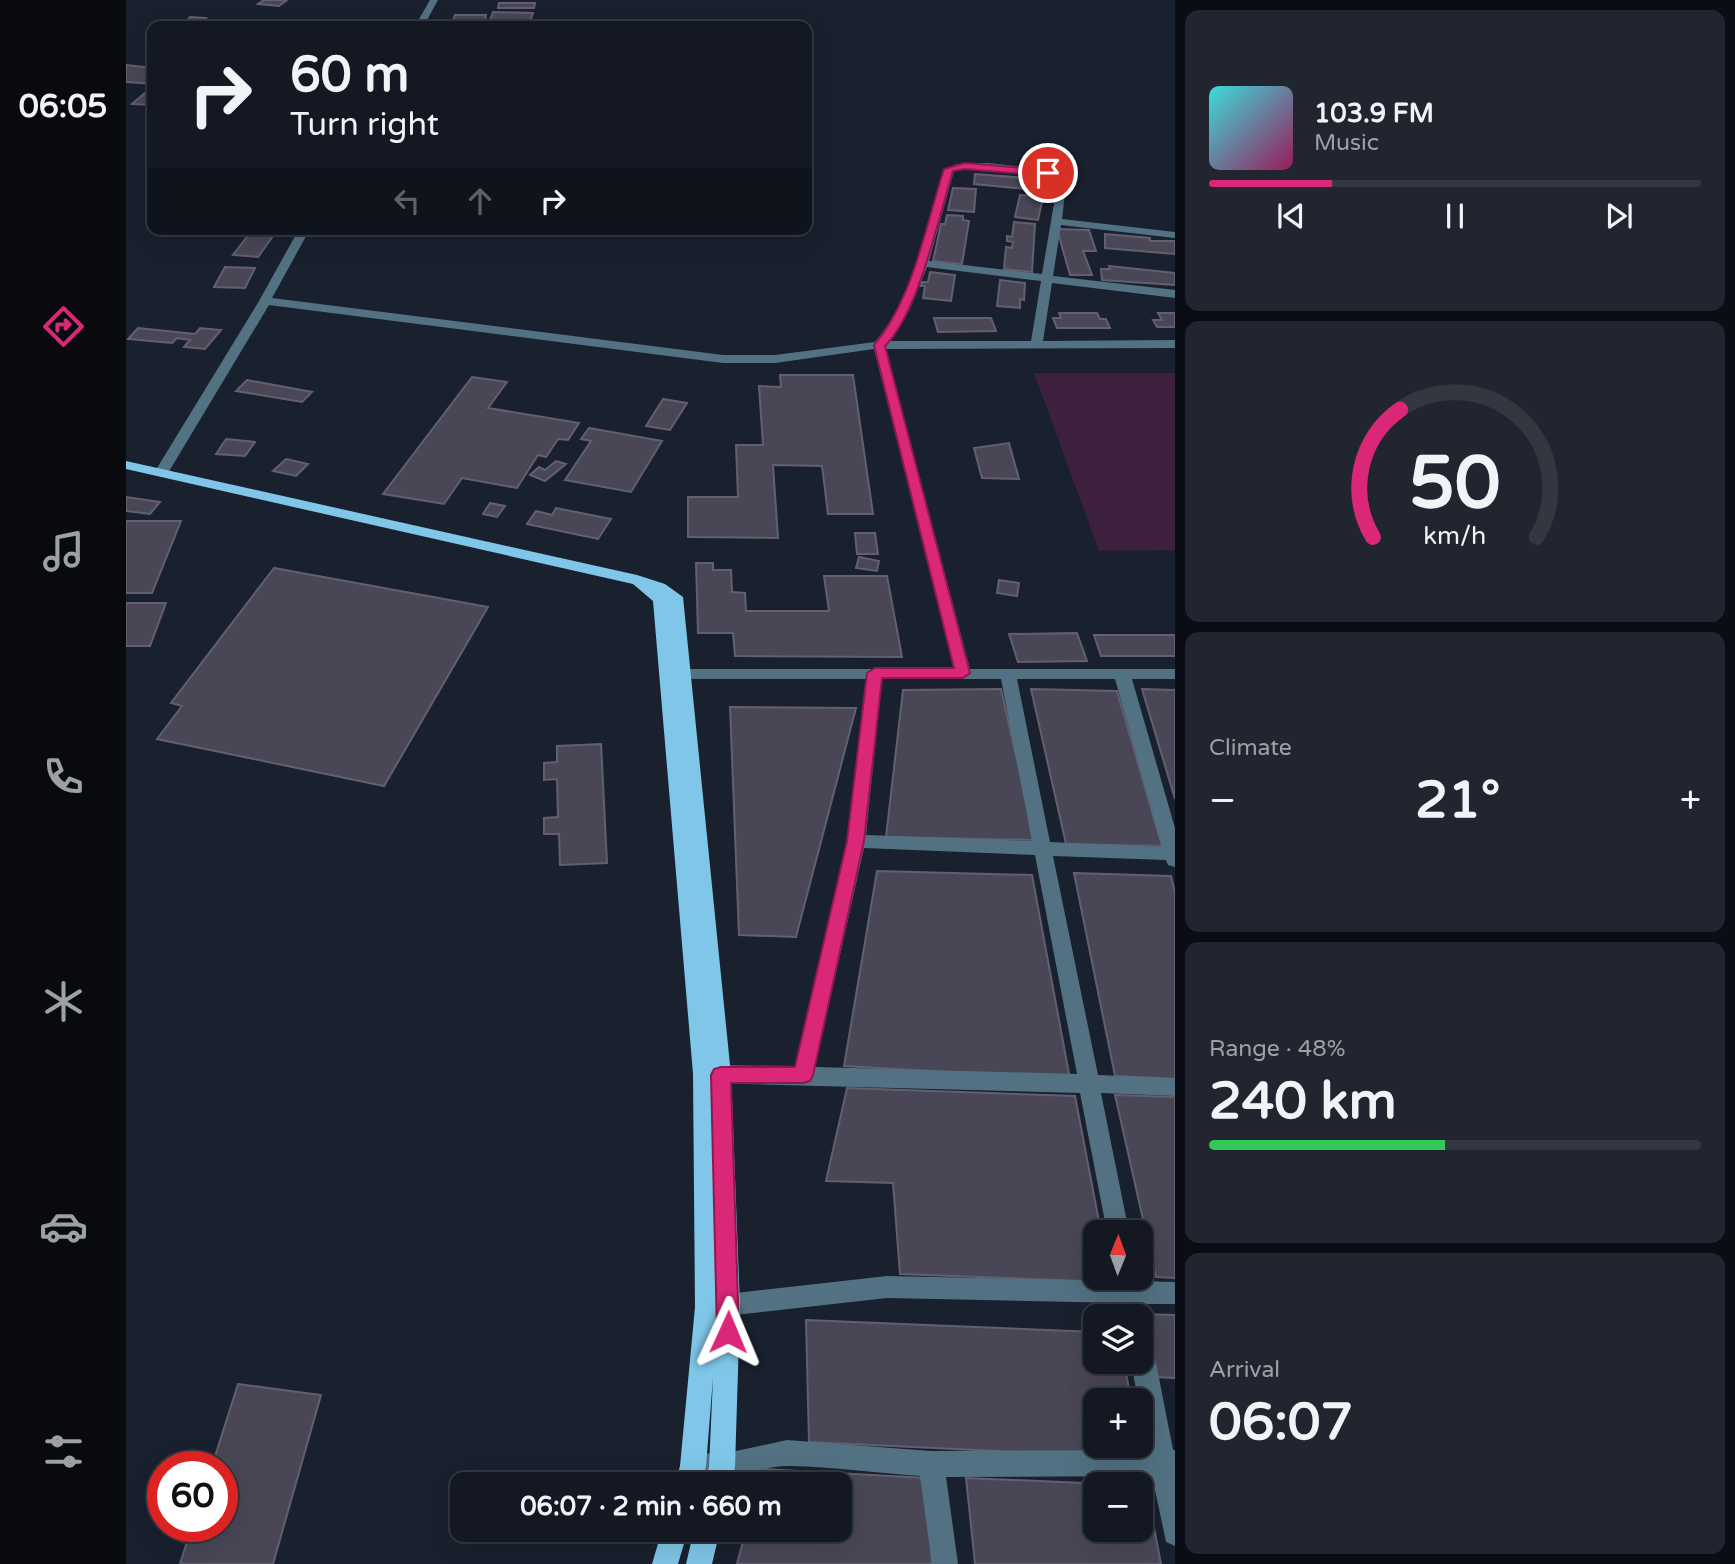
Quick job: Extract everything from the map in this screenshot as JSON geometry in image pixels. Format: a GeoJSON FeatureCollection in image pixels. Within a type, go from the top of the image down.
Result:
{"type":"FeatureCollection","features":[{"type":"Feature","properties":{"kind":"main road"},"geometry":{"type":"LineString","coordinates":[[126,465],[636,580],[661,599],[676,674],[712,1075],[720,1472]]}},
{"type":"Feature","properties":{"kind":"main road"},"geometry":{"type":"LineString","coordinates":[[691,1472],[718,1306]]}},
{"type":"Feature","properties":{"kind":"main road"},"geometry":{"type":"LineString","coordinates":[[665,1564],[671,1542]]}},
{"type":"Feature","properties":{"kind":"main road"},"geometry":{"type":"LineString","coordinates":[[699,1564],[704,1542]]}},
{"type":"Feature","properties":{"kind":"street"},"geometry":{"type":"LineString","coordinates":[[421,21],[434,0]]}},
{"type":"Feature","properties":{"kind":"street"},"geometry":{"type":"LineString","coordinates":[[880,345],[890,335],[906,306],[948,169],[965,166],[1060,176],[1063,179],[1036,345]]}},
{"type":"Feature","properties":{"kind":"street"},"geometry":{"type":"LineString","coordinates":[[1055,221],[1175,235]]}},
{"type":"Feature","properties":{"kind":"street"},"geometry":{"type":"LineString","coordinates":[[161,473],[302,235]]}},
{"type":"Feature","properties":{"kind":"street"},"geometry":{"type":"LineString","coordinates":[[920,263],[1175,294]]}},
{"type":"Feature","properties":{"kind":"street"},"geometry":{"type":"LineString","coordinates":[[265,301],[710,358],[775,359],[880,345],[1175,344]]}},
{"type":"Feature","properties":{"kind":"street"},"geometry":{"type":"LineString","coordinates":[[880,345],[963,673]]}},
{"type":"Feature","properties":{"kind":"street"},"geometry":{"type":"LineString","coordinates":[[803,1075],[856,841],[875,673]]}},
{"type":"Feature","properties":{"kind":"street"},"geometry":{"type":"LineString","coordinates":[[1008,673],[1115,1220]]}},
{"type":"Feature","properties":{"kind":"street"},"geometry":{"type":"LineString","coordinates":[[676,674],[1175,674]]}},
{"type":"Feature","properties":{"kind":"street"},"geometry":{"type":"LineString","coordinates":[[856,841],[1174,856],[1122,674]]}},
{"type":"Feature","properties":{"kind":"street"},"geometry":{"type":"LineString","coordinates":[[712,1075],[803,1075],[1175,1087]]}},
{"type":"Feature","properties":{"kind":"street"},"geometry":{"type":"LineString","coordinates":[[718,1306],[887,1287],[1083,1285]]}},
{"type":"Feature","properties":{"kind":"street"},"geometry":{"type":"LineString","coordinates":[[1153,1289],[1175,1293]]}},
{"type":"Feature","properties":{"kind":"street"},"geometry":{"type":"LineString","coordinates":[[1148,1374],[1169,1463],[1175,1533]]}},
{"type":"Feature","properties":{"kind":"street"},"geometry":{"type":"LineString","coordinates":[[732,1472],[787,1453],[931,1464],[1169,1463]]}},
{"type":"Feature","properties":{"kind":"street"},"geometry":{"type":"LineString","coordinates":[[931,1464],[945,1564]]}},
{"type":"Feature","properties":{"kind":"shaded area"},"geometry":{"type":"Polygon","coordinates":[[[1034,373],[1175,373],[1175,550],[1099,551],[1034,373]]]}},
{"type":"Feature","properties":{"kind":"building"},"geometry":{"type":"Polygon","coordinates":[[[264,0],[287,0],[279,6],[258,4],[264,0]]]}},
{"type":"Feature","properties":{"kind":"building"},"geometry":{"type":"Polygon","coordinates":[[[499,3],[535,3],[534,8],[498,8],[499,3]]]}},
{"type":"Feature","properties":{"kind":"building"},"geometry":{"type":"Polygon","coordinates":[[[493,12],[533,13],[530,21],[490,20],[493,12]]]}},
{"type":"Feature","properties":{"kind":"building"},"geometry":{"type":"Polygon","coordinates":[[[455,15],[486,15],[485,20],[453,20],[455,15]]]}},
{"type":"Feature","properties":{"kind":"building"},"geometry":{"type":"Polygon","coordinates":[[[190,17],[206,18],[203,21],[186,21],[190,17]]]}},
{"type":"Feature","properties":{"kind":"building"},"geometry":{"type":"Polygon","coordinates":[[[126,65],[147,67],[147,84],[126,82],[126,65]]]}},
{"type":"Feature","properties":{"kind":"building"},"geometry":{"type":"Polygon","coordinates":[[[146,92],[147,92],[147,105],[132,104],[146,92]]]}},
{"type":"Feature","properties":{"kind":"building"},"geometry":{"type":"Polygon","coordinates":[[[975,174],[1026,178],[1026,189],[974,184],[975,174]]]}},
{"type":"Feature","properties":{"kind":"building"},"geometry":{"type":"Polygon","coordinates":[[[953,188],[976,189],[974,212],[948,210],[953,188]]]}},
{"type":"Feature","properties":{"kind":"building"},"geometry":{"type":"Polygon","coordinates":[[[1020,195],[1043,197],[1038,220],[1015,217],[1020,195]]]}},
{"type":"Feature","properties":{"kind":"building"},"geometry":{"type":"Polygon","coordinates":[[[947,215],[963,216],[963,220],[969,221],[962,264],[933,261],[941,224],[945,224],[947,215]]]}},
{"type":"Feature","properties":{"kind":"building"},"geometry":{"type":"Polygon","coordinates":[[[1014,222],[1035,224],[1032,272],[1004,269],[1006,247],[1012,248],[1013,242],[1007,241],[1007,236],[1012,237],[1014,222]]]}},
{"type":"Feature","properties":{"kind":"building"},"geometry":{"type":"Polygon","coordinates":[[[1057,229],[1089,230],[1096,251],[1083,251],[1092,275],[1070,275],[1057,229]]]}},
{"type":"Feature","properties":{"kind":"building"},"geometry":{"type":"Polygon","coordinates":[[[1105,234],[1150,238],[1150,241],[1175,241],[1175,254],[1105,248],[1105,234]]]}},
{"type":"Feature","properties":{"kind":"building"},"geometry":{"type":"Polygon","coordinates":[[[248,235],[274,235],[258,257],[233,255],[248,235]]]}},
{"type":"Feature","properties":{"kind":"building"},"geometry":{"type":"Polygon","coordinates":[[[1109,266],[1175,273],[1175,285],[1102,280],[1101,269],[1110,269],[1109,266]]]}},
{"type":"Feature","properties":{"kind":"building"},"geometry":{"type":"Polygon","coordinates":[[[225,267],[255,268],[245,288],[214,287],[225,267]]]}},
{"type":"Feature","properties":{"kind":"building"},"geometry":{"type":"Polygon","coordinates":[[[930,272],[955,275],[951,301],[923,298],[925,286],[921,286],[922,282],[928,282],[930,272]]]}},
{"type":"Feature","properties":{"kind":"building"},"geometry":{"type":"Polygon","coordinates":[[[1000,280],[1025,283],[1024,300],[1020,299],[1020,308],[997,306],[1000,280]]]}},
{"type":"Feature","properties":{"kind":"building"},"geometry":{"type":"Polygon","coordinates":[[[1059,313],[1097,313],[1100,319],[1106,319],[1110,328],[1057,328],[1053,318],[1061,318],[1059,313]]]}},
{"type":"Feature","properties":{"kind":"building"},"geometry":{"type":"Polygon","coordinates":[[[1158,313],[1175,313],[1175,327],[1157,327],[1153,320],[1162,320],[1158,313]]]}},
{"type":"Feature","properties":{"kind":"building"},"geometry":{"type":"Polygon","coordinates":[[[934,318],[991,318],[996,331],[938,332],[934,318]]]}},
{"type":"Feature","properties":{"kind":"building"},"geometry":{"type":"Polygon","coordinates":[[[138,328],[195,334],[200,328],[221,330],[205,349],[184,347],[190,340],[177,338],[172,343],[128,339],[138,328]]]}},
{"type":"Feature","properties":{"kind":"building"},"geometry":{"type":"Polygon","coordinates":[[[780,375],[853,375],[873,514],[828,514],[822,466],[773,465],[778,538],[688,537],[688,497],[738,497],[736,445],[763,445],[759,386],[781,387],[780,375]]]}},
{"type":"Feature","properties":{"kind":"building"},"geometry":{"type":"Polygon","coordinates":[[[472,377],[507,382],[488,408],[579,423],[568,440],[558,439],[546,457],[538,455],[517,488],[462,478],[444,504],[383,494],[472,377]]]}},
{"type":"Feature","properties":{"kind":"building"},"geometry":{"type":"Polygon","coordinates":[[[247,380],[312,392],[302,402],[236,391],[247,380]]]}},
{"type":"Feature","properties":{"kind":"building"},"geometry":{"type":"Polygon","coordinates":[[[663,399],[687,403],[670,430],[646,426],[663,399]]]}},
{"type":"Feature","properties":{"kind":"building"},"geometry":{"type":"Polygon","coordinates":[[[589,428],[662,441],[631,492],[565,480],[591,441],[581,439],[589,428]]]}},
{"type":"Feature","properties":{"kind":"building"},"geometry":{"type":"Polygon","coordinates":[[[226,439],[255,442],[245,456],[216,454],[226,439]]]}},
{"type":"Feature","properties":{"kind":"building"},"geometry":{"type":"Polygon","coordinates":[[[1009,443],[1019,479],[982,478],[974,448],[1009,443]]]}},
{"type":"Feature","properties":{"kind":"building"},"geometry":{"type":"Polygon","coordinates":[[[286,459],[308,464],[296,476],[273,471],[286,459]]]}},
{"type":"Feature","properties":{"kind":"building"},"geometry":{"type":"Polygon","coordinates":[[[556,461],[566,464],[545,481],[530,475],[539,467],[545,470],[556,461]]]}},
{"type":"Feature","properties":{"kind":"building"},"geometry":{"type":"Polygon","coordinates":[[[126,497],[160,502],[150,514],[126,511],[126,497]]]}},
{"type":"Feature","properties":{"kind":"building"},"geometry":{"type":"Polygon","coordinates":[[[490,503],[505,506],[497,517],[483,514],[490,503]]]}},
{"type":"Feature","properties":{"kind":"building"},"geometry":{"type":"Polygon","coordinates":[[[556,508],[611,519],[598,539],[527,524],[536,511],[552,515],[556,508]]]}},
{"type":"Feature","properties":{"kind":"building"},"geometry":{"type":"Polygon","coordinates":[[[126,521],[181,521],[152,593],[126,593],[126,521]]]}},
{"type":"Feature","properties":{"kind":"building"},"geometry":{"type":"Polygon","coordinates":[[[855,533],[875,533],[878,554],[857,554],[855,533]]]}},
{"type":"Feature","properties":{"kind":"building"},"geometry":{"type":"Polygon","coordinates":[[[859,557],[879,561],[877,571],[856,568],[859,557]]]}},
{"type":"Feature","properties":{"kind":"building"},"geometry":{"type":"Polygon","coordinates":[[[696,563],[713,563],[713,570],[731,570],[732,592],[745,593],[746,611],[829,611],[824,576],[887,576],[902,657],[735,656],[733,633],[698,633],[696,563]]]}},
{"type":"Feature","properties":{"kind":"building"},"geometry":{"type":"Polygon","coordinates":[[[274,568],[488,607],[384,786],[157,739],[182,706],[171,703],[274,568]]]}},
{"type":"Feature","properties":{"kind":"building"},"geometry":{"type":"Polygon","coordinates":[[[999,580],[1019,583],[1017,596],[997,593],[999,580]]]}},
{"type":"Feature","properties":{"kind":"building"},"geometry":{"type":"Polygon","coordinates":[[[126,603],[166,603],[150,646],[126,646],[126,603]]]}},
{"type":"Feature","properties":{"kind":"building"},"geometry":{"type":"Polygon","coordinates":[[[1077,633],[1087,661],[1018,662],[1009,634],[1077,633]]]}},
{"type":"Feature","properties":{"kind":"building"},"geometry":{"type":"Polygon","coordinates":[[[1094,635],[1175,635],[1175,656],[1101,656],[1094,635]]]}},
{"type":"Feature","properties":{"kind":"building"},"geometry":{"type":"Polygon","coordinates":[[[1001,689],[1035,840],[886,837],[903,690],[1001,689]]]}},
{"type":"Feature","properties":{"kind":"building"},"geometry":{"type":"Polygon","coordinates":[[[1031,689],[1117,691],[1162,846],[1066,844],[1031,689]]]}},
{"type":"Feature","properties":{"kind":"building"},"geometry":{"type":"Polygon","coordinates":[[[1142,689],[1175,690],[1175,799],[1142,689]]]}},
{"type":"Feature","properties":{"kind":"building"},"geometry":{"type":"Polygon","coordinates":[[[730,707],[856,708],[796,937],[739,935],[730,707]]]}},
{"type":"Feature","properties":{"kind":"building"},"geometry":{"type":"Polygon","coordinates":[[[601,744],[607,863],[560,865],[559,834],[544,834],[544,818],[558,817],[557,779],[544,780],[544,763],[557,762],[557,746],[601,744]]]}},
{"type":"Feature","properties":{"kind":"building"},"geometry":{"type":"Polygon","coordinates":[[[877,871],[1032,875],[1070,1079],[844,1066],[877,871]]]}},
{"type":"Feature","properties":{"kind":"building"},"geometry":{"type":"Polygon","coordinates":[[[1074,873],[1171,876],[1175,892],[1175,1079],[1115,1076],[1074,873]]]}},
{"type":"Feature","properties":{"kind":"building"},"geometry":{"type":"Polygon","coordinates":[[[847,1088],[1075,1096],[1099,1220],[1083,1220],[1083,1281],[900,1274],[893,1183],[826,1181],[847,1088]]]}},
{"type":"Feature","properties":{"kind":"building"},"geometry":{"type":"Polygon","coordinates":[[[1115,1095],[1175,1097],[1175,1278],[1156,1277],[1153,1264],[1153,1220],[1143,1220],[1115,1095]]]}},
{"type":"Feature","properties":{"kind":"building"},"geometry":{"type":"Polygon","coordinates":[[[1153,1314],[1175,1315],[1175,1378],[1155,1377],[1153,1314]]]}},
{"type":"Feature","properties":{"kind":"building"},"geometry":{"type":"Polygon","coordinates":[[[806,1320],[1083,1331],[1083,1374],[1126,1374],[1129,1388],[1083,1388],[1083,1455],[809,1442],[806,1320]]]}},
{"type":"Feature","properties":{"kind":"building"},"geometry":{"type":"Polygon","coordinates":[[[238,1384],[321,1395],[273,1564],[180,1564],[187,1542],[238,1542],[238,1451],[217,1451],[238,1384]]]}},
{"type":"Feature","properties":{"kind":"building"},"geometry":{"type":"Polygon","coordinates":[[[763,1469],[817,1472],[762,1472],[763,1469]]]}},
{"type":"Feature","properties":{"kind":"building"},"geometry":{"type":"Polygon","coordinates":[[[852,1474],[926,1478],[932,1564],[737,1564],[743,1542],[852,1542],[852,1474]]]}},
{"type":"Feature","properties":{"kind":"building"},"geometry":{"type":"Polygon","coordinates":[[[966,1478],[1083,1483],[1083,1542],[1153,1542],[1153,1522],[1161,1564],[975,1564],[966,1478]]]}},
{"type":"Feature","properties":{"kind":"route"},"geometry":{"type":"LineString","coordinates":[[728,1332],[721,1075],[803,1075],[856,841],[875,673],[963,673],[880,345],[890,335],[906,306],[948,169],[965,166],[1048,173]]}}]}
